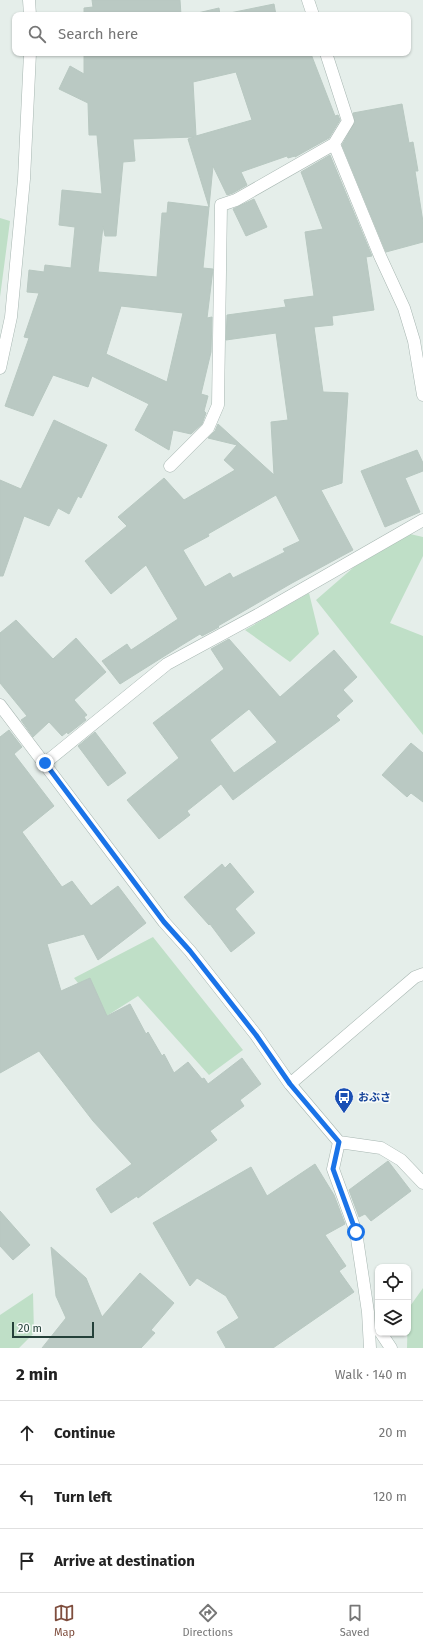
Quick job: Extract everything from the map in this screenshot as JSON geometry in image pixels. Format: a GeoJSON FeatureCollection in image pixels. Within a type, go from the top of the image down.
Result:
{"type":"FeatureCollection","features":[{"type":"Feature","properties":{"kind":"street"},"geometry":{"type":"LineString","coordinates":[[29,0],[30,12]]}},
{"type":"Feature","properties":{"kind":"street"},"geometry":{"type":"LineString","coordinates":[[308,0],[312,12]]}},
{"type":"Feature","properties":{"kind":"street"},"geometry":{"type":"LineString","coordinates":[[0,368],[11,318],[24,179],[30,56]]}},
{"type":"Feature","properties":{"kind":"street"},"geometry":{"type":"LineString","coordinates":[[170,466],[208,428],[218,405],[221,205],[236,200],[334,144],[348,121],[327,56]]}},
{"type":"Feature","properties":{"kind":"street"},"geometry":{"type":"LineString","coordinates":[[334,144],[380,256],[404,308],[414,341],[423,395]]}},
{"type":"Feature","properties":{"kind":"street"},"geometry":{"type":"LineString","coordinates":[[45,763],[167,664],[261,613],[423,520]]}},
{"type":"Feature","properties":{"kind":"street"},"geometry":{"type":"LineString","coordinates":[[0,705],[164,922],[190,951],[256,1035],[290,1084],[339,1142],[381,1148],[401,1160],[423,1183]]}},
{"type":"Feature","properties":{"kind":"street"},"geometry":{"type":"LineString","coordinates":[[290,1084],[420,973]]}},
{"type":"Feature","properties":{"kind":"street"},"geometry":{"type":"LineString","coordinates":[[339,1142],[333,1169],[356,1232],[368,1312],[370,1348]]}},
{"type":"Feature","properties":{"kind":"street"},"geometry":{"type":"LineString","coordinates":[[368,1312],[375,1323]]}},
{"type":"Feature","properties":{"kind":"street"},"geometry":{"type":"LineString","coordinates":[[383,1336],[391,1348]]}},
{"type":"Feature","properties":{"kind":"green space"},"geometry":{"type":"Polygon","coordinates":[[[0,218],[10,221],[0,297],[0,218]]]}},
{"type":"Feature","properties":{"kind":"green space"},"geometry":{"type":"Polygon","coordinates":[[[410,534],[423,537],[423,556],[390,623],[423,636],[423,735],[316,600],[354,567],[410,534]]]}},
{"type":"Feature","properties":{"kind":"green space"},"geometry":{"type":"Polygon","coordinates":[[[309,593],[319,634],[290,662],[245,630],[309,593]]]}},
{"type":"Feature","properties":{"kind":"green space"},"geometry":{"type":"Polygon","coordinates":[[[153,937],[243,1050],[209,1075],[138,996],[105,1017],[74,978],[153,937]]]}},
{"type":"Feature","properties":{"kind":"green space"},"geometry":{"type":"Polygon","coordinates":[[[423,1288],[423,1348],[407,1348],[407,1336],[411,1336],[411,1305],[423,1288]]]}},
{"type":"Feature","properties":{"kind":"green space"},"geometry":{"type":"Polygon","coordinates":[[[33,1293],[34,1333],[19,1348],[0,1348],[0,1315],[33,1293]]]}},
{"type":"Feature","properties":{"kind":"building"},"geometry":{"type":"Polygon","coordinates":[[[92,0],[180,0],[181,12],[84,12],[84,8],[93,7],[92,0]]]}},
{"type":"Feature","properties":{"kind":"building"},"geometry":{"type":"Polygon","coordinates":[[[274,4],[275,12],[235,12],[274,4]]]}},
{"type":"Feature","properties":{"kind":"building"},"geometry":{"type":"Polygon","coordinates":[[[219,8],[220,12],[202,12],[219,8]]]}},
{"type":"Feature","properties":{"kind":"building"},"geometry":{"type":"Polygon","coordinates":[[[84,56],[312,56],[335,116],[338,115],[340,120],[329,138],[295,157],[288,158],[287,156],[241,172],[247,185],[233,193],[227,195],[213,166],[209,207],[203,268],[213,269],[207,318],[212,317],[211,352],[201,394],[208,396],[204,411],[206,413],[202,424],[191,434],[173,430],[169,450],[135,430],[149,404],[92,376],[88,387],[53,375],[33,416],[5,406],[29,338],[24,337],[39,293],[27,292],[29,270],[44,272],[45,265],[71,268],[75,227],[59,225],[62,190],[102,194],[97,135],[89,135],[88,103],[59,89],[70,66],[84,74],[84,56]],[[236,72],[193,82],[196,136],[252,120],[236,72]],[[194,137],[133,139],[135,161],[123,162],[116,236],[105,236],[103,226],[98,272],[157,277],[162,213],[167,213],[168,202],[209,207],[188,139],[194,137]],[[121,306],[106,354],[167,382],[183,313],[121,306]]]}},
{"type":"Feature","properties":{"kind":"building"},"geometry":{"type":"Polygon","coordinates":[[[402,104],[409,143],[413,142],[418,171],[415,171],[423,222],[423,242],[386,252],[342,145],[355,122],[353,113],[402,104]]]}},
{"type":"Feature","properties":{"kind":"building"},"geometry":{"type":"Polygon","coordinates":[[[330,155],[372,256],[366,257],[374,310],[332,316],[333,325],[314,327],[323,392],[348,393],[342,483],[321,490],[353,550],[292,583],[218,626],[219,627],[202,636],[200,634],[120,684],[102,661],[127,644],[131,650],[178,619],[146,565],[111,594],[85,561],[127,526],[118,517],[164,478],[184,500],[235,470],[224,460],[237,445],[208,438],[215,431],[218,424],[274,475],[271,422],[288,420],[276,333],[226,340],[227,315],[286,307],[284,300],[314,296],[305,232],[323,229],[301,172],[330,155]],[[276,495],[183,550],[205,587],[230,573],[233,578],[285,552],[283,549],[300,541],[276,495]]]}},
{"type":"Feature","properties":{"kind":"building"},"geometry":{"type":"Polygon","coordinates":[[[254,199],[267,227],[246,236],[233,209],[254,199]]]}},
{"type":"Feature","properties":{"kind":"building"},"geometry":{"type":"Polygon","coordinates":[[[54,420],[107,445],[81,498],[78,496],[69,514],[58,508],[49,526],[24,516],[3,576],[0,576],[0,480],[21,489],[54,420]]]}},
{"type":"Feature","properties":{"kind":"building"},"geometry":{"type":"Polygon","coordinates":[[[417,450],[423,463],[423,471],[405,478],[420,512],[385,527],[361,471],[417,450]]]}},
{"type":"Feature","properties":{"kind":"building"},"geometry":{"type":"Polygon","coordinates":[[[16,620],[53,659],[76,638],[106,672],[74,700],[87,715],[84,717],[86,720],[68,734],[67,732],[62,736],[49,722],[33,737],[21,720],[27,716],[0,683],[0,633],[16,620]]]}},
{"type":"Feature","properties":{"kind":"building"},"geometry":{"type":"Polygon","coordinates":[[[229,639],[280,697],[334,650],[357,677],[343,690],[353,701],[336,716],[340,720],[233,800],[221,784],[187,811],[190,815],[159,839],[127,800],[179,758],[153,723],[224,669],[211,649],[229,639]],[[249,709],[210,740],[234,773],[277,742],[249,709]]]}},
{"type":"Feature","properties":{"kind":"building"},"geometry":{"type":"Polygon","coordinates":[[[9,730],[22,747],[14,754],[54,806],[22,832],[62,887],[72,881],[91,906],[118,886],[146,923],[98,960],[84,934],[47,944],[61,991],[90,978],[107,1016],[130,1004],[146,1034],[148,1032],[162,1056],[164,1054],[174,1073],[188,1062],[208,1084],[242,1058],[261,1084],[240,1100],[244,1106],[210,1131],[217,1140],[138,1198],[137,1196],[111,1213],[96,1189],[132,1164],[93,1121],[39,1051],[0,1073],[0,737],[9,730]]]}},
{"type":"Feature","properties":{"kind":"building"},"geometry":{"type":"Polygon","coordinates":[[[95,732],[126,773],[108,786],[78,746],[95,732]]]}},
{"type":"Feature","properties":{"kind":"building"},"geometry":{"type":"Polygon","coordinates":[[[411,743],[423,753],[423,802],[411,793],[407,797],[382,775],[411,743]]]}},
{"type":"Feature","properties":{"kind":"building"},"geometry":{"type":"Polygon","coordinates":[[[230,863],[254,892],[235,909],[255,933],[231,952],[210,924],[209,925],[184,897],[222,864],[225,868],[230,863]]]}},
{"type":"Feature","properties":{"kind":"building"},"geometry":{"type":"Polygon","coordinates":[[[388,1161],[411,1191],[371,1221],[365,1214],[359,1217],[349,1190],[388,1161]]]}},
{"type":"Feature","properties":{"kind":"building"},"geometry":{"type":"Polygon","coordinates":[[[315,1164],[334,1195],[345,1224],[325,1235],[346,1266],[339,1271],[354,1292],[273,1348],[226,1348],[217,1332],[239,1318],[226,1296],[197,1278],[190,1286],[153,1223],[251,1167],[267,1196],[315,1164]]]}},
{"type":"Feature","properties":{"kind":"building"},"geometry":{"type":"Polygon","coordinates":[[[0,1211],[30,1245],[13,1260],[0,1246],[0,1211]]]}},
{"type":"Feature","properties":{"kind":"building"},"geometry":{"type":"Polygon","coordinates":[[[51,1247],[86,1278],[102,1317],[140,1273],[174,1303],[151,1330],[155,1333],[141,1348],[42,1348],[66,1318],[56,1296],[51,1247]]]}},
{"type":"Feature","properties":{"kind":"place","name":"おぶさ"},"geometry":{"type":"Point","coordinates":[344,1114]}},
{"type":"Feature","properties":{"kind":"route"},"geometry":{"type":"LineString","coordinates":[[45,763],[164,922],[190,951],[256,1035],[290,1084],[339,1142],[333,1169],[356,1232]]}}]}
